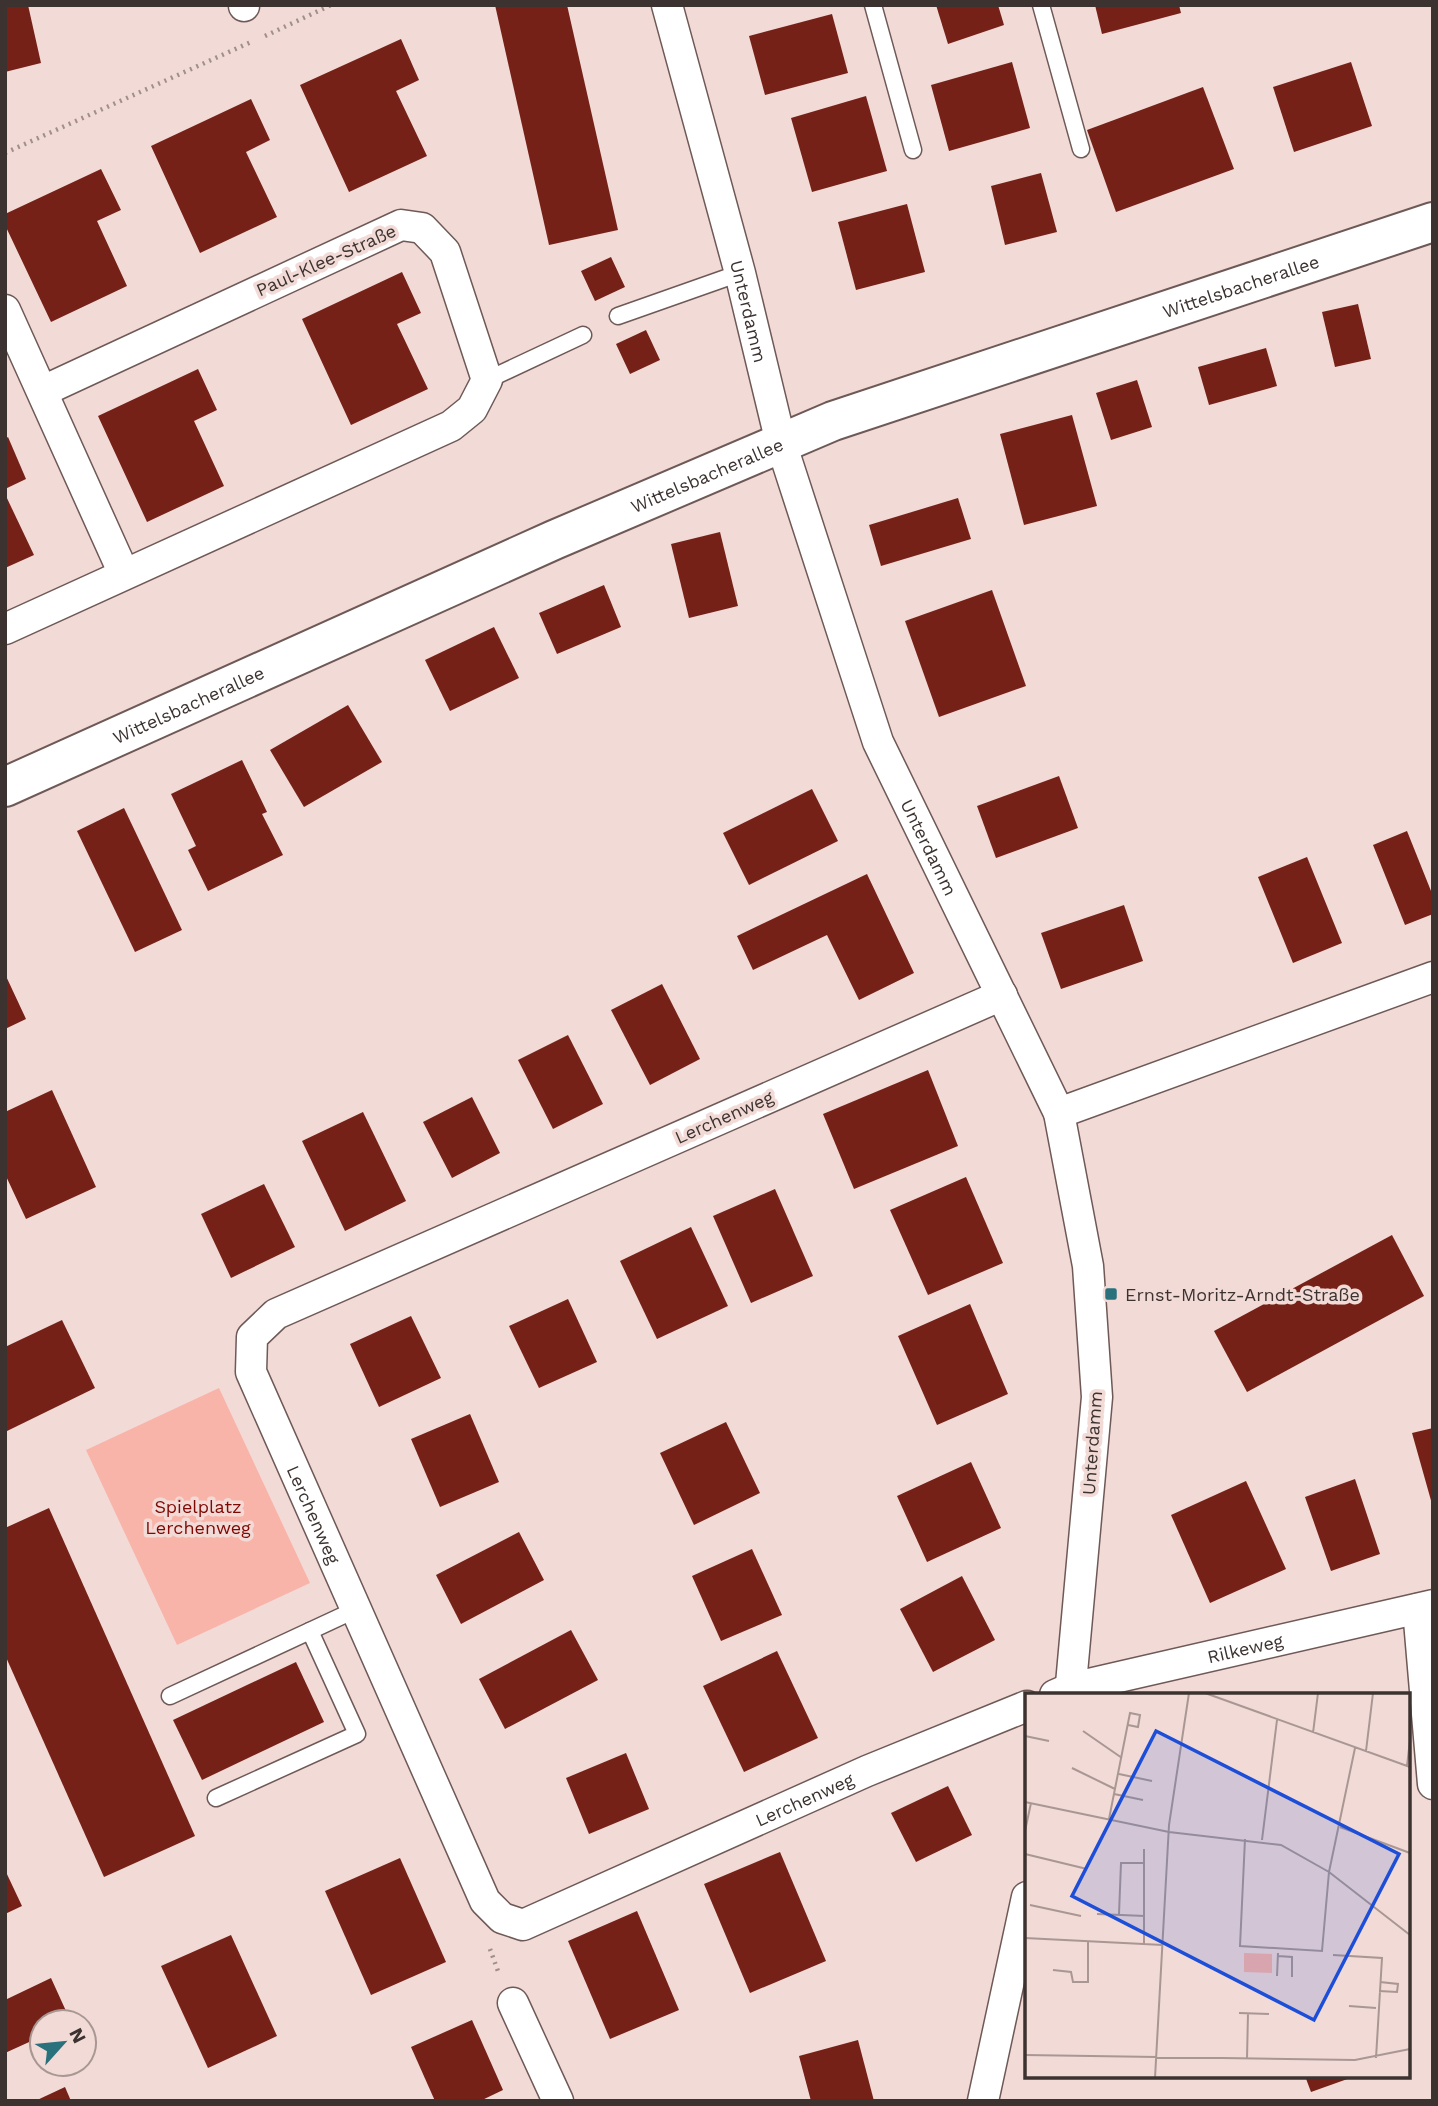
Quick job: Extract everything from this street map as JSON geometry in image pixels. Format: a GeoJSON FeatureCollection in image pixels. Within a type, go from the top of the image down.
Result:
{"type":"FeatureCollection","features":[{"type":"Feature","properties":{"kind":"street","name":"Unterdamm"},"geometry":{"type":"LineString","coordinates":[[667,5],[740,273],[781,443],[878,742],[1059,1113],[1088,1266],[1097,1397],[1065,1692]]}},
{"type":"Feature","properties":{"kind":"street","name":"Wittelsbacherallee"},"geometry":{"type":"LineString","coordinates":[[5,787],[554,540],[833,421],[1433,222]]}},
{"type":"Feature","properties":{"kind":"street","name":"Paul-Klee-Straße"},"geometry":{"type":"LineString","coordinates":[[43,391],[401,225],[422,228],[445,252],[488,380]]}},
{"type":"Feature","properties":{"kind":"street"},"geometry":{"type":"LineString","coordinates":[[5,310],[124,574]]}},
{"type":"Feature","properties":{"kind":"street"},"geometry":{"type":"LineString","coordinates":[[5,629],[451,426],[472,409],[488,380]]}},
{"type":"Feature","properties":{"kind":"street"},"geometry":{"type":"LineString","coordinates":[[1059,1113],[1433,977]]}},
{"type":"Feature","properties":{"kind":"street","name":"Lerchenweg"},"geometry":{"type":"LineString","coordinates":[[1002,995],[276,1314],[252,1337],[251,1372],[485,1901],[502,1918],[523,1925],[867,1771],[1025,1707]]}},
{"type":"Feature","properties":{"kind":"street","name":"Rilkeweg"},"geometry":{"type":"LineString","coordinates":[[1065,1692],[1425,1607],[1433,1784]]}},
{"type":"Feature","properties":{"kind":"street"},"geometry":{"type":"LineString","coordinates":[[984,2101],[1025,1907]]}},
{"type":"Feature","properties":{"kind":"street"},"geometry":{"type":"LineString","coordinates":[[513,2003],[558,2101]]}},
{"type":"Feature","properties":{"kind":"lane"},"geometry":{"type":"LineString","coordinates":[[873,5],[913,150]]}},
{"type":"Feature","properties":{"kind":"lane"},"geometry":{"type":"LineString","coordinates":[[1041,5],[1081,149]]}},
{"type":"Feature","properties":{"kind":"lane"},"geometry":{"type":"LineString","coordinates":[[618,316],[740,273]]}},
{"type":"Feature","properties":{"kind":"lane"},"geometry":{"type":"LineString","coordinates":[[488,380],[583,335]]}},
{"type":"Feature","properties":{"kind":"lane"},"geometry":{"type":"LineString","coordinates":[[170,1696],[357,1609]]}},
{"type":"Feature","properties":{"kind":"lane"},"geometry":{"type":"LineString","coordinates":[[216,1798],[358,1734],[310,1631]]}},
{"type":"Feature","properties":{"kind":"path"},"geometry":{"type":"LineString","coordinates":[[5,153],[331,5]]}},
{"type":"Feature","properties":{"kind":"path"},"geometry":{"type":"LineString","coordinates":[[502,1918],[490,1939],[491,1955],[513,2003]]}},
{"type":"Feature","properties":{"kind":"green space","name":"Spielplatz Lerchenweg"},"geometry":{"type":"Polygon","coordinates":[[[219,1388],[310,1583],[177,1645],[86,1450],[219,1388]]]}},
{"type":"Feature","properties":{"kind":"building"},"geometry":{"type":"Polygon","coordinates":[[[5,5],[28,5],[41,63],[5,72],[5,5]]]}},
{"type":"Feature","properties":{"kind":"building"},"geometry":{"type":"Polygon","coordinates":[[[495,5],[567,5],[618,230],[549,245],[495,5]]]}},
{"type":"Feature","properties":{"kind":"building"},"geometry":{"type":"Polygon","coordinates":[[[936,5],[998,5],[1004,25],[948,44],[936,5]]]}},
{"type":"Feature","properties":{"kind":"building"},"geometry":{"type":"Polygon","coordinates":[[[1095,5],[1179,5],[1181,13],[1102,34],[1095,5]]]}},
{"type":"Feature","properties":{"kind":"building"},"geometry":{"type":"Polygon","coordinates":[[[832,14],[848,73],[765,95],[749,36],[832,14]]]}},
{"type":"Feature","properties":{"kind":"building"},"geometry":{"type":"Polygon","coordinates":[[[401,39],[419,80],[396,91],[427,156],[349,192],[300,85],[401,39]]]}},
{"type":"Feature","properties":{"kind":"building"},"geometry":{"type":"Polygon","coordinates":[[[1012,62],[1030,128],[949,151],[931,85],[1012,62]]]}},
{"type":"Feature","properties":{"kind":"building"},"geometry":{"type":"Polygon","coordinates":[[[1351,62],[1372,126],[1294,152],[1273,87],[1351,62]]]}},
{"type":"Feature","properties":{"kind":"building"},"geometry":{"type":"Polygon","coordinates":[[[1203,87],[1234,169],[1116,212],[1087,130],[1203,87]]]}},
{"type":"Feature","properties":{"kind":"building"},"geometry":{"type":"Polygon","coordinates":[[[866,96],[887,171],[812,192],[791,118],[866,96]]]}},
{"type":"Feature","properties":{"kind":"building"},"geometry":{"type":"Polygon","coordinates":[[[251,99],[270,140],[246,152],[277,217],[200,253],[151,146],[251,99]]]}},
{"type":"Feature","properties":{"kind":"building"},"geometry":{"type":"Polygon","coordinates":[[[101,169],[121,210],[97,221],[127,286],[51,322],[5,225],[5,214],[101,169]]]}},
{"type":"Feature","properties":{"kind":"building"},"geometry":{"type":"Polygon","coordinates":[[[1041,173],[1057,232],[1005,245],[991,186],[1041,173]]]}},
{"type":"Feature","properties":{"kind":"building"},"geometry":{"type":"Polygon","coordinates":[[[907,204],[925,272],[856,290],[838,222],[907,204]]]}},
{"type":"Feature","properties":{"kind":"building"},"geometry":{"type":"Polygon","coordinates":[[[611,257],[625,287],[595,301],[581,271],[611,257]]]}},
{"type":"Feature","properties":{"kind":"building"},"geometry":{"type":"Polygon","coordinates":[[[402,272],[421,313],[397,324],[428,389],[351,425],[302,319],[402,272]]]}},
{"type":"Feature","properties":{"kind":"building"},"geometry":{"type":"Polygon","coordinates":[[[1358,304],[1371,359],[1335,367],[1322,312],[1358,304]]]}},
{"type":"Feature","properties":{"kind":"building"},"geometry":{"type":"Polygon","coordinates":[[[646,330],[660,360],[630,374],[616,344],[646,330]]]}},
{"type":"Feature","properties":{"kind":"building"},"geometry":{"type":"Polygon","coordinates":[[[1266,348],[1277,386],[1209,405],[1198,367],[1266,348]]]}},
{"type":"Feature","properties":{"kind":"building"},"geometry":{"type":"Polygon","coordinates":[[[198,369],[217,410],[194,421],[224,486],[147,522],[98,416],[198,369]]]}},
{"type":"Feature","properties":{"kind":"building"},"geometry":{"type":"Polygon","coordinates":[[[1137,380],[1152,427],[1111,440],[1096,393],[1137,380]]]}},
{"type":"Feature","properties":{"kind":"building"},"geometry":{"type":"Polygon","coordinates":[[[1072,415],[1097,506],[1024,525],[1000,434],[1072,415]]]}},
{"type":"Feature","properties":{"kind":"building"},"geometry":{"type":"Polygon","coordinates":[[[8,437],[26,479],[5,489],[5,439],[8,437]]]}},
{"type":"Feature","properties":{"kind":"building"},"geometry":{"type":"Polygon","coordinates":[[[5,494],[34,555],[5,568],[5,494]]]}},
{"type":"Feature","properties":{"kind":"building"},"geometry":{"type":"Polygon","coordinates":[[[958,498],[971,539],[881,566],[869,525],[958,498]]]}},
{"type":"Feature","properties":{"kind":"building"},"geometry":{"type":"Polygon","coordinates":[[[720,532],[738,606],[689,618],[671,544],[720,532]]]}},
{"type":"Feature","properties":{"kind":"building"},"geometry":{"type":"Polygon","coordinates":[[[604,585],[621,627],[557,654],[539,613],[604,585]]]}},
{"type":"Feature","properties":{"kind":"building"},"geometry":{"type":"Polygon","coordinates":[[[992,590],[1026,686],[939,717],[905,621],[992,590]]]}},
{"type":"Feature","properties":{"kind":"building"},"geometry":{"type":"Polygon","coordinates":[[[494,627],[519,678],[450,711],[425,660],[494,627]]]}},
{"type":"Feature","properties":{"kind":"building"},"geometry":{"type":"Polygon","coordinates":[[[348,705],[382,762],[304,807],[270,750],[348,705]]]}},
{"type":"Feature","properties":{"kind":"building"},"geometry":{"type":"Polygon","coordinates":[[[242,760],[267,812],[262,814],[283,855],[208,891],[188,850],[196,846],[171,794],[242,760]]]}},
{"type":"Feature","properties":{"kind":"building"},"geometry":{"type":"Polygon","coordinates":[[[1059,776],[1078,828],[996,858],[977,806],[1059,776]]]}},
{"type":"Feature","properties":{"kind":"building"},"geometry":{"type":"Polygon","coordinates":[[[812,789],[838,841],[749,885],[723,833],[812,789]]]}},
{"type":"Feature","properties":{"kind":"building"},"geometry":{"type":"Polygon","coordinates":[[[124,808],[182,930],[135,952],[77,831],[124,808]]]}},
{"type":"Feature","properties":{"kind":"building"},"geometry":{"type":"Polygon","coordinates":[[[1407,831],[1433,896],[1433,914],[1405,925],[1373,845],[1407,831]]]}},
{"type":"Feature","properties":{"kind":"building"},"geometry":{"type":"Polygon","coordinates":[[[1307,857],[1342,943],[1293,963],[1258,877],[1307,857]]]}},
{"type":"Feature","properties":{"kind":"building"},"geometry":{"type":"Polygon","coordinates":[[[867,874],[914,973],[859,1000],[827,935],[753,970],[737,936],[867,874]]]}},
{"type":"Feature","properties":{"kind":"building"},"geometry":{"type":"Polygon","coordinates":[[[1124,905],[1143,961],[1061,989],[1041,933],[1124,905]]]}},
{"type":"Feature","properties":{"kind":"building"},"geometry":{"type":"Polygon","coordinates":[[[5,974],[26,1019],[5,1029],[5,974]]]}},
{"type":"Feature","properties":{"kind":"building"},"geometry":{"type":"Polygon","coordinates":[[[662,984],[700,1059],[650,1085],[611,1010],[662,984]]]}},
{"type":"Feature","properties":{"kind":"building"},"geometry":{"type":"Polygon","coordinates":[[[568,1035],[603,1104],[553,1129],[518,1060],[568,1035]]]}},
{"type":"Feature","properties":{"kind":"building"},"geometry":{"type":"Polygon","coordinates":[[[928,1070],[958,1146],[854,1189],[823,1114],[928,1070]]]}},
{"type":"Feature","properties":{"kind":"building"},"geometry":{"type":"Polygon","coordinates":[[[52,1090],[96,1187],[26,1219],[5,1174],[5,1112],[52,1090]]]}},
{"type":"Feature","properties":{"kind":"building"},"geometry":{"type":"Polygon","coordinates":[[[472,1097],[500,1153],[452,1178],[423,1122],[472,1097]]]}},
{"type":"Feature","properties":{"kind":"building"},"geometry":{"type":"Polygon","coordinates":[[[363,1112],[406,1201],[345,1231],[302,1141],[363,1112]]]}},
{"type":"Feature","properties":{"kind":"building"},"geometry":{"type":"Polygon","coordinates":[[[966,1177],[1003,1263],[928,1295],[890,1210],[966,1177]]]}},
{"type":"Feature","properties":{"kind":"building"},"geometry":{"type":"Polygon","coordinates":[[[264,1184],[295,1247],[231,1278],[201,1214],[264,1184]]]}},
{"type":"Feature","properties":{"kind":"building"},"geometry":{"type":"Polygon","coordinates":[[[775,1189],[813,1276],[751,1303],[713,1216],[775,1189]]]}},
{"type":"Feature","properties":{"kind":"building"},"geometry":{"type":"Polygon","coordinates":[[[691,1227],[728,1306],[657,1339],[620,1261],[691,1227]]]}},
{"type":"Feature","properties":{"kind":"building"},"geometry":{"type":"Polygon","coordinates":[[[1392,1235],[1424,1296],[1247,1392],[1214,1331],[1392,1235]]]}},
{"type":"Feature","properties":{"kind":"building"},"geometry":{"type":"Polygon","coordinates":[[[568,1299],[597,1362],[539,1388],[509,1326],[568,1299]]]}},
{"type":"Feature","properties":{"kind":"building"},"geometry":{"type":"Polygon","coordinates":[[[970,1304],[1008,1394],[937,1425],[898,1336],[970,1304]]]}},
{"type":"Feature","properties":{"kind":"building"},"geometry":{"type":"Polygon","coordinates":[[[411,1316],[441,1378],[379,1407],[350,1344],[411,1316]]]}},
{"type":"Feature","properties":{"kind":"building"},"geometry":{"type":"Polygon","coordinates":[[[62,1320],[95,1388],[5,1432],[5,1347],[62,1320]]]}},
{"type":"Feature","properties":{"kind":"building"},"geometry":{"type":"Polygon","coordinates":[[[470,1414],[499,1482],[440,1507],[411,1439],[470,1414]]]}},
{"type":"Feature","properties":{"kind":"building"},"geometry":{"type":"Polygon","coordinates":[[[726,1422],[760,1493],[694,1525],[660,1453],[726,1422]]]}},
{"type":"Feature","properties":{"kind":"building"},"geometry":{"type":"Polygon","coordinates":[[[1433,1428],[1433,1504],[1432,1504],[1412,1433],[1433,1428]]]}},
{"type":"Feature","properties":{"kind":"building"},"geometry":{"type":"Polygon","coordinates":[[[971,1462],[1001,1528],[927,1562],[897,1496],[971,1462]]]}},
{"type":"Feature","properties":{"kind":"building"},"geometry":{"type":"Polygon","coordinates":[[[1355,1479],[1380,1554],[1331,1571],[1305,1497],[1355,1479]]]}},
{"type":"Feature","properties":{"kind":"building"},"geometry":{"type":"Polygon","coordinates":[[[1246,1481],[1286,1569],[1210,1603],[1171,1515],[1246,1481]]]}},
{"type":"Feature","properties":{"kind":"building"},"geometry":{"type":"Polygon","coordinates":[[[49,1508],[195,1836],[104,1877],[5,1655],[5,1528],[49,1508]]]}},
{"type":"Feature","properties":{"kind":"building"},"geometry":{"type":"Polygon","coordinates":[[[519,1532],[544,1580],[461,1624],[436,1575],[519,1532]]]}},
{"type":"Feature","properties":{"kind":"building"},"geometry":{"type":"Polygon","coordinates":[[[752,1549],[782,1615],[721,1641],[692,1576],[752,1549]]]}},
{"type":"Feature","properties":{"kind":"building"},"geometry":{"type":"Polygon","coordinates":[[[962,1576],[995,1640],[933,1672],[900,1609],[962,1576]]]}},
{"type":"Feature","properties":{"kind":"building"},"geometry":{"type":"Polygon","coordinates":[[[571,1630],[598,1680],[505,1729],[479,1679],[571,1630]]]}},
{"type":"Feature","properties":{"kind":"building"},"geometry":{"type":"Polygon","coordinates":[[[777,1651],[818,1738],[744,1772],[703,1686],[777,1651]]]}},
{"type":"Feature","properties":{"kind":"building"},"geometry":{"type":"Polygon","coordinates":[[[296,1662],[324,1722],[202,1780],[173,1720],[296,1662]]]}},
{"type":"Feature","properties":{"kind":"building"},"geometry":{"type":"Polygon","coordinates":[[[626,1753],[649,1809],[589,1834],[566,1778],[626,1753]]]}},
{"type":"Feature","properties":{"kind":"building"},"geometry":{"type":"Polygon","coordinates":[[[948,1786],[972,1835],[916,1862],[891,1813],[948,1786]]]}},
{"type":"Feature","properties":{"kind":"building"},"geometry":{"type":"Polygon","coordinates":[[[780,1852],[826,1961],[750,1993],[704,1884],[780,1852]]]}},
{"type":"Feature","properties":{"kind":"building"},"geometry":{"type":"Polygon","coordinates":[[[400,1858],[446,1962],[371,1995],[325,1891],[400,1858]]]}},
{"type":"Feature","properties":{"kind":"building"},"geometry":{"type":"Polygon","coordinates":[[[5,1870],[22,1906],[5,1914],[5,1870]]]}},
{"type":"Feature","properties":{"kind":"building"},"geometry":{"type":"Polygon","coordinates":[[[637,1911],[679,2010],[610,2039],[568,1941],[637,1911]]]}},
{"type":"Feature","properties":{"kind":"building"},"geometry":{"type":"Polygon","coordinates":[[[231,1935],[277,2036],[208,2068],[161,1966],[231,1935]]]}},
{"type":"Feature","properties":{"kind":"building"},"geometry":{"type":"Polygon","coordinates":[[[51,1978],[65,2008],[28,2008],[28,2043],[5,2053],[5,2000],[51,1978]]]}},
{"type":"Feature","properties":{"kind":"building"},"geometry":{"type":"Polygon","coordinates":[[[472,2020],[503,2090],[480,2101],[435,2101],[411,2047],[472,2020]]]}},
{"type":"Feature","properties":{"kind":"building"},"geometry":{"type":"Polygon","coordinates":[[[858,2040],[874,2101],[811,2101],[799,2056],[858,2040]]]}},
{"type":"Feature","properties":{"kind":"building"},"geometry":{"type":"Polygon","coordinates":[[[1306,2078],[1350,2078],[1311,2092],[1306,2078]]]}},
{"type":"Feature","properties":{"kind":"building"},"geometry":{"type":"Polygon","coordinates":[[[65,2087],[71,2101],[35,2101],[65,2087]]]}},
{"type":"Feature","properties":{"kind":"place","name":"Ernst-Moritz-Arndt-Straße"},"geometry":{"type":"Point","coordinates":[1111,1294]}}]}
